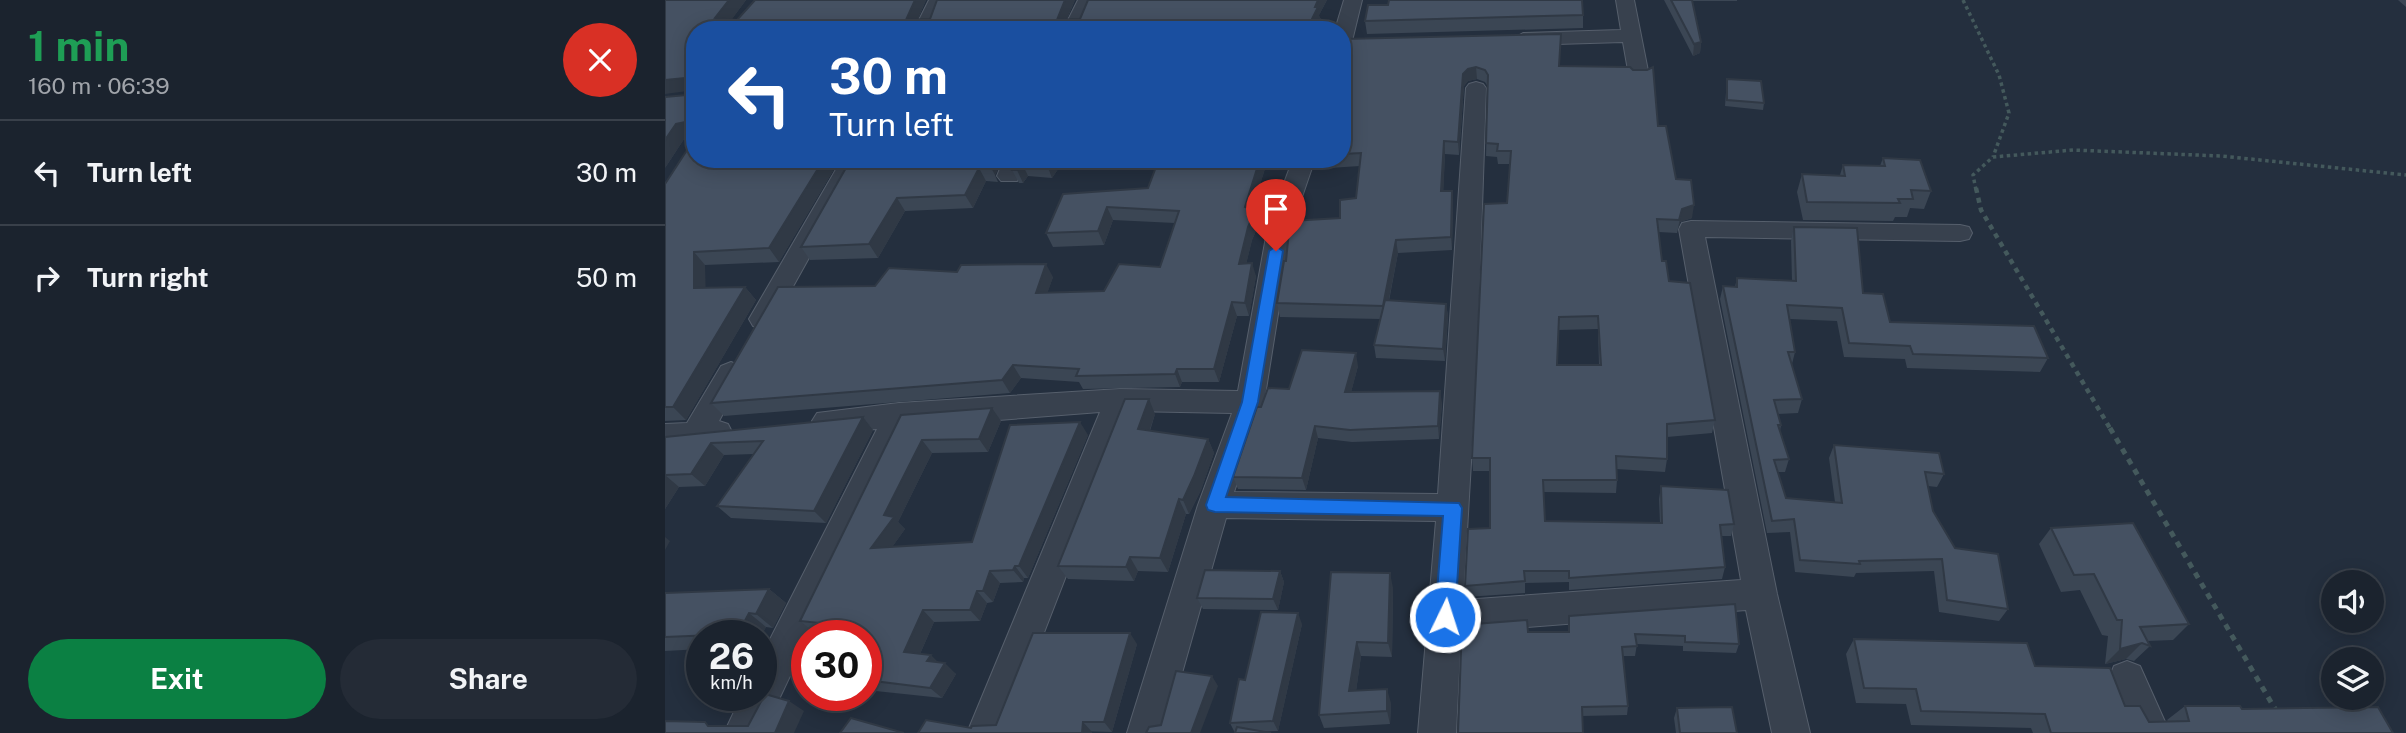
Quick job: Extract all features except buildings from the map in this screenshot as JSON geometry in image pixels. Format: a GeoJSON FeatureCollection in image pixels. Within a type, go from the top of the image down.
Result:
{"type":"FeatureCollection","features":[{"type":"Feature","properties":{"kind":"street"},"geometry":{"type":"LineString","coordinates":[[927,21],[937,0]]}},
{"type":"Feature","properties":{"kind":"street"},"geometry":{"type":"LineString","coordinates":[[1076,21],[1087,0]]}},
{"type":"Feature","properties":{"kind":"street"},"geometry":{"type":"LineString","coordinates":[[1350,21],[1353,0]]}},
{"type":"Feature","properties":{"kind":"street"},"geometry":{"type":"LineString","coordinates":[[1626,0],[1630,36],[1639,76]]}},
{"type":"Feature","properties":{"kind":"street"},"geometry":{"type":"LineString","coordinates":[[1507,39],[1630,36]]}},
{"type":"Feature","properties":{"kind":"street"},"geometry":{"type":"LineString","coordinates":[[1437,733],[1464,359],[1476,88]]}},
{"type":"Feature","properties":{"kind":"street"},"geometry":{"type":"LineString","coordinates":[[673,437],[747,344],[848,168]]}},
{"type":"Feature","properties":{"kind":"street"},"geometry":{"type":"LineString","coordinates":[[1146,733],[1215,505],[1250,402],[1280,226],[1301,168]]}},
{"type":"Feature","properties":{"kind":"street"},"geometry":{"type":"LineString","coordinates":[[1791,733],[1760,594],[1691,229],[1960,233]]}},
{"type":"Feature","properties":{"kind":"street"},"geometry":{"type":"LineString","coordinates":[[804,424],[899,414],[1120,400],[1250,402]]}},
{"type":"Feature","properties":{"kind":"street"},"geometry":{"type":"LineString","coordinates":[[986,733],[1120,400]]}},
{"type":"Feature","properties":{"kind":"street"},"geometry":{"type":"LineString","coordinates":[[743,733],[899,414]]}},
{"type":"Feature","properties":{"kind":"street"},"geometry":{"type":"LineString","coordinates":[[673,437],[750,429]]}},
{"type":"Feature","properties":{"kind":"street"},"geometry":{"type":"LineString","coordinates":[[1215,505],[1453,508]]}},
{"type":"Feature","properties":{"kind":"street"},"geometry":{"type":"LineString","coordinates":[[1445,617],[1760,594]]}},
{"type":"Feature","properties":{"kind":"street"},"geometry":{"type":"LineString","coordinates":[[2127,678],[2151,733]]}},
{"type":"Feature","properties":{"kind":"path"},"geometry":{"type":"LineString","coordinates":[[1963,0],[1999,75],[2009,113],[1993,157],[1973,175],[1981,210],[2282,721]]}},
{"type":"Feature","properties":{"kind":"path"},"geometry":{"type":"LineString","coordinates":[[1993,157],[2073,150],[2221,156],[2406,174]]}},
{"type":"Feature","properties":{"kind":"route"},"geometry":{"type":"LineString","coordinates":[[1276,251],[1250,402],[1215,505],[1453,508],[1445,617]]}}]}
